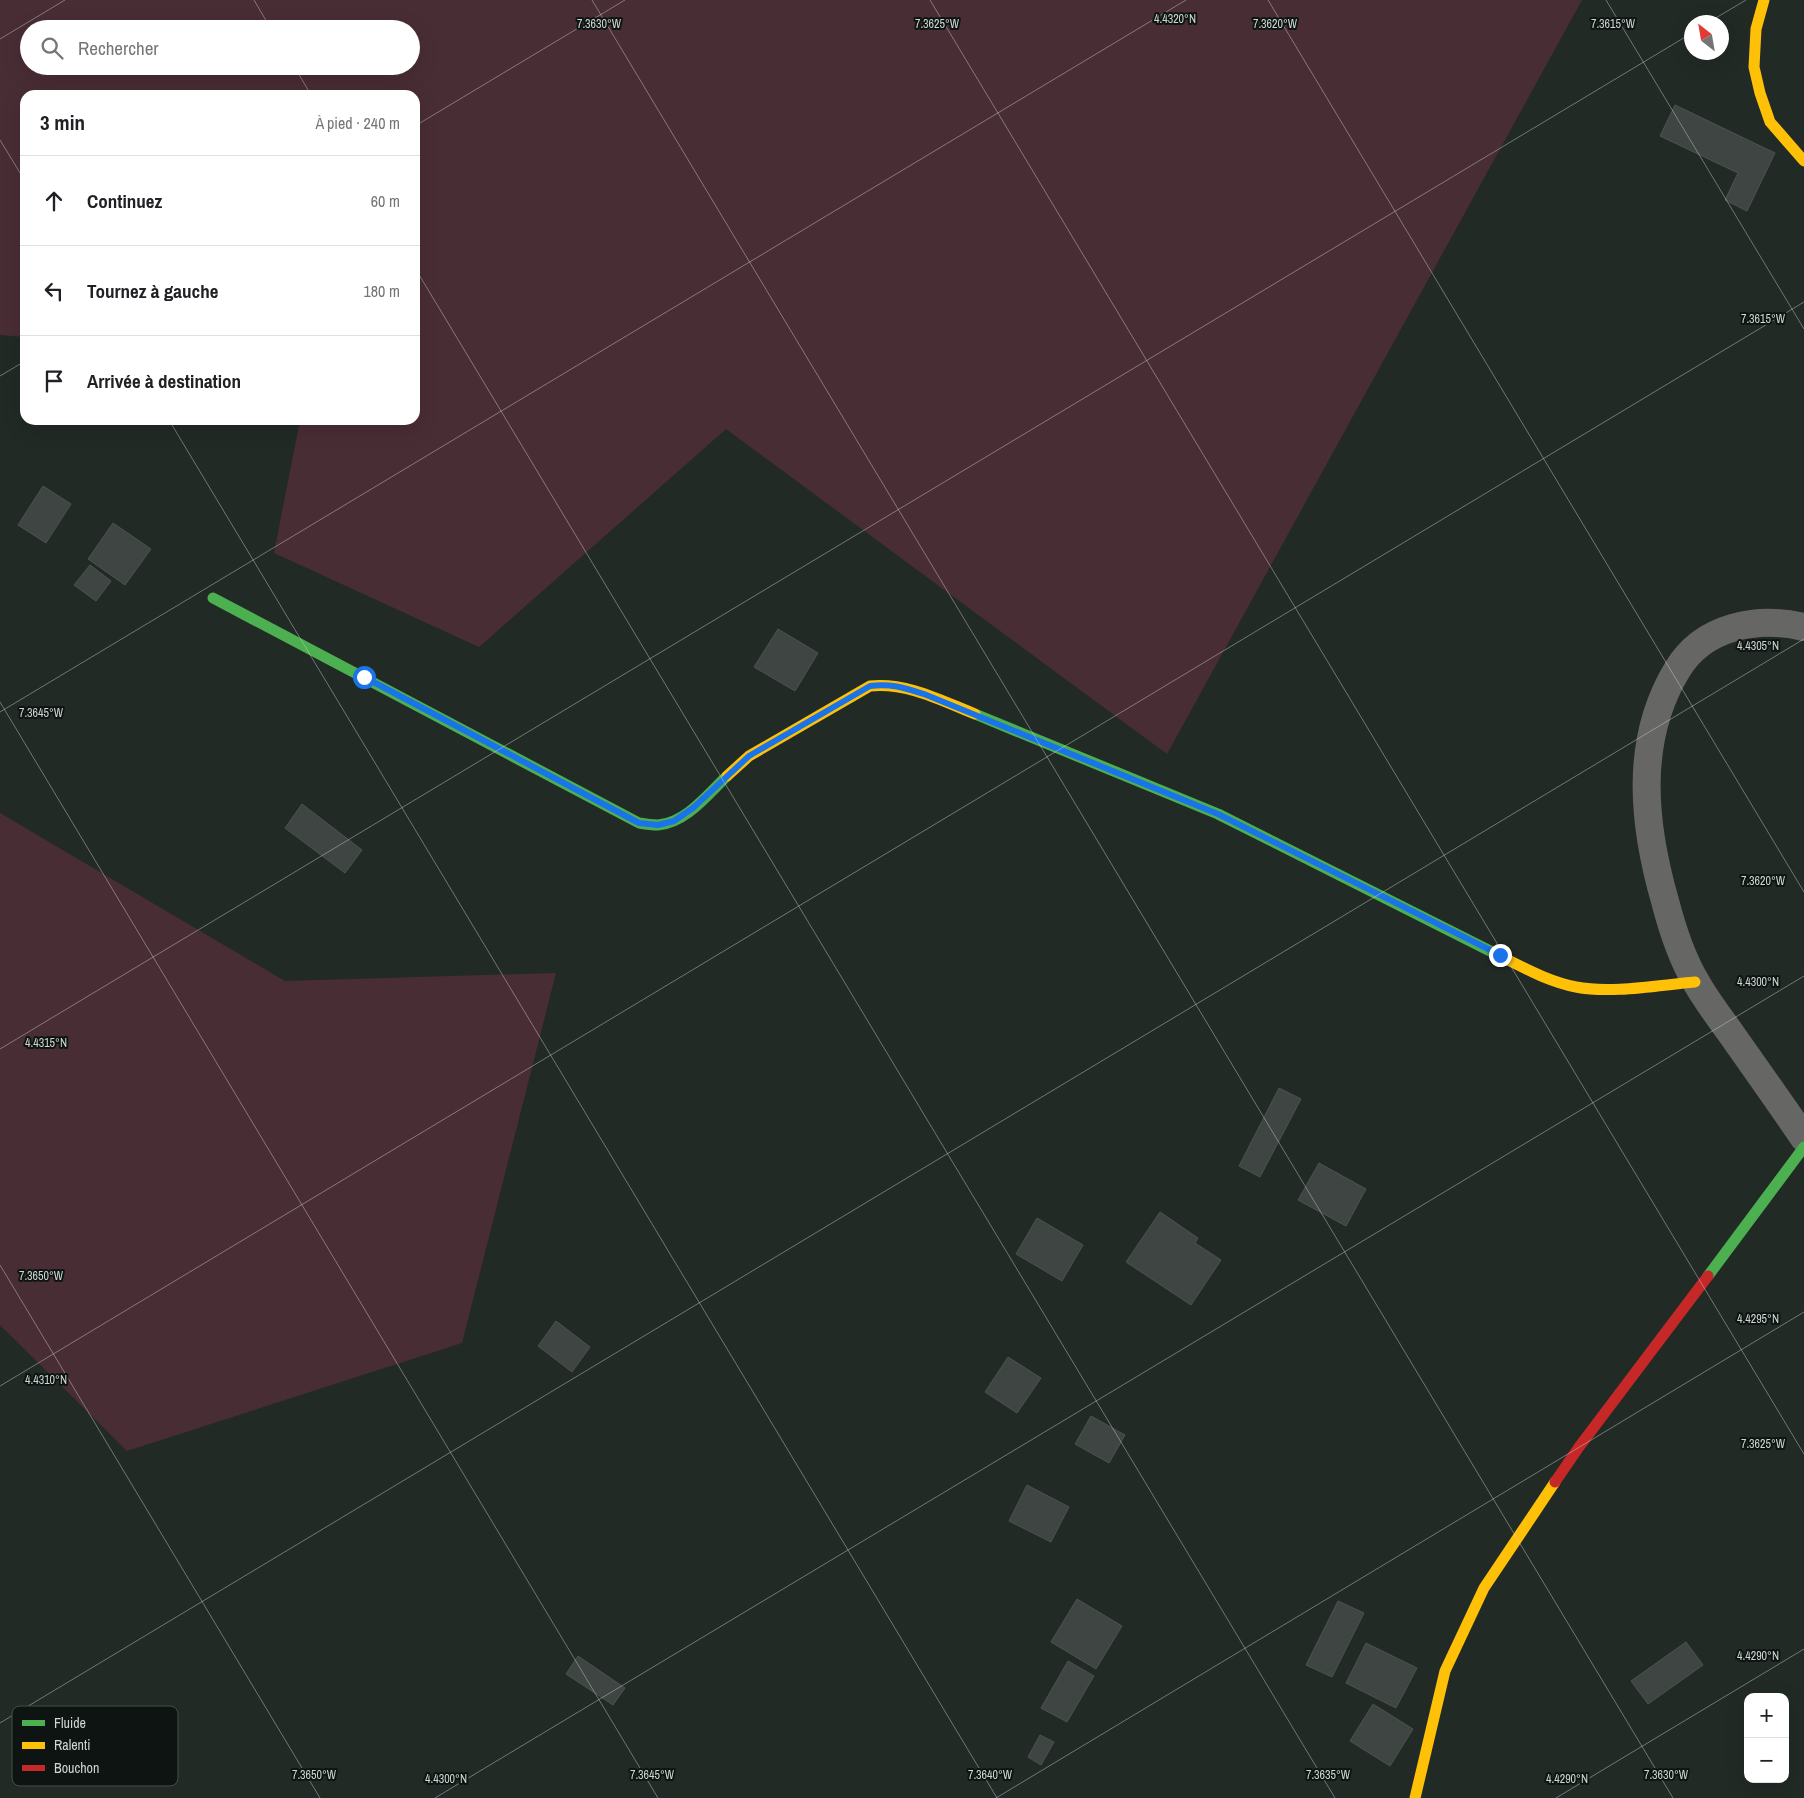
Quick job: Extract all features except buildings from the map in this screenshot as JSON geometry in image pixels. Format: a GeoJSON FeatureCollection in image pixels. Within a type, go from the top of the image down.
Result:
{"type":"FeatureCollection","features":[{"type":"Feature","properties":{"kind":"street"},"geometry":{"type":"LineString","coordinates":[[1764,0],[1756,29],[1754,67],[1760,93],[1770,122],[1804,161]]}},
{"type":"Feature","properties":{"kind":"street"},"geometry":{"type":"LineString","coordinates":[[213,598],[639,823],[658,825],[674,821],[693,808],[749,756],[770,742],[870,686],[891,684],[924,694],[1218,814],[1545,978],[1578,987],[1602,989],[1695,982]]}},
{"type":"Feature","properties":{"kind":"street"},"geometry":{"type":"LineString","coordinates":[[1804,627],[1759,623],[1735,626],[1716,633],[1695,647],[1683,660],[1669,683],[1648,749],[1647,826],[1655,868],[1674,932],[1695,982],[1804,1138]]}},
{"type":"Feature","properties":{"kind":"street"},"geometry":{"type":"LineString","coordinates":[[1415,1798],[1445,1671],[1465,1624],[1484,1588],[1579,1447],[1804,1147]]}},
{"type":"Feature","properties":{"kind":"shaded area"},"geometry":{"type":"Polygon","coordinates":[[[0,0],[1582,0],[1167,754],[726,429],[479,647],[274,553],[299,425],[420,425],[420,90],[20,90],[20,337],[0,335],[0,0]]]}},
{"type":"Feature","properties":{"kind":"shaded area"},"geometry":{"type":"Polygon","coordinates":[[[0,813],[285,981],[556,973],[462,1343],[127,1451],[0,1325],[0,813]]]}},
{"type":"Feature","properties":{"kind":"traffic: fast"},"geometry":{"type":"LineString","coordinates":[[213,598],[639,823],[658,825],[678,819],[704,799],[727,776]]}},
{"type":"Feature","properties":{"kind":"traffic: fast"},"geometry":{"type":"LineString","coordinates":[[975,714],[1218,814],[1508,960]]}},
{"type":"Feature","properties":{"kind":"traffic: fast"},"geometry":{"type":"LineString","coordinates":[[1708,1276],[1804,1147]]}},
{"type":"Feature","properties":{"kind":"traffic: slow"},"geometry":{"type":"LineString","coordinates":[[1764,0],[1756,29],[1754,67],[1760,93],[1770,122],[1804,161]]}},
{"type":"Feature","properties":{"kind":"traffic: slow"},"geometry":{"type":"LineString","coordinates":[[727,776],[749,756],[870,686],[897,687],[911,690],[937,698],[975,714]]}},
{"type":"Feature","properties":{"kind":"traffic: slow"},"geometry":{"type":"LineString","coordinates":[[1508,960],[1541,976],[1576,987],[1590,989],[1651,987],[1695,982]]}},
{"type":"Feature","properties":{"kind":"traffic: slow"},"geometry":{"type":"LineString","coordinates":[[1415,1798],[1445,1671],[1484,1588],[1555,1482]]}},
{"type":"Feature","properties":{"kind":"traffic: jam"},"geometry":{"type":"LineString","coordinates":[[1555,1482],[1579,1447],[1708,1276]]}},
{"type":"Feature","properties":{"kind":"route"},"geometry":{"type":"LineString","coordinates":[[364,677],[639,823],[658,825],[674,821],[693,808],[749,756],[770,742],[852,694],[870,686],[884,683],[897,685],[924,694],[1218,814],[1500,955]]}}]}
